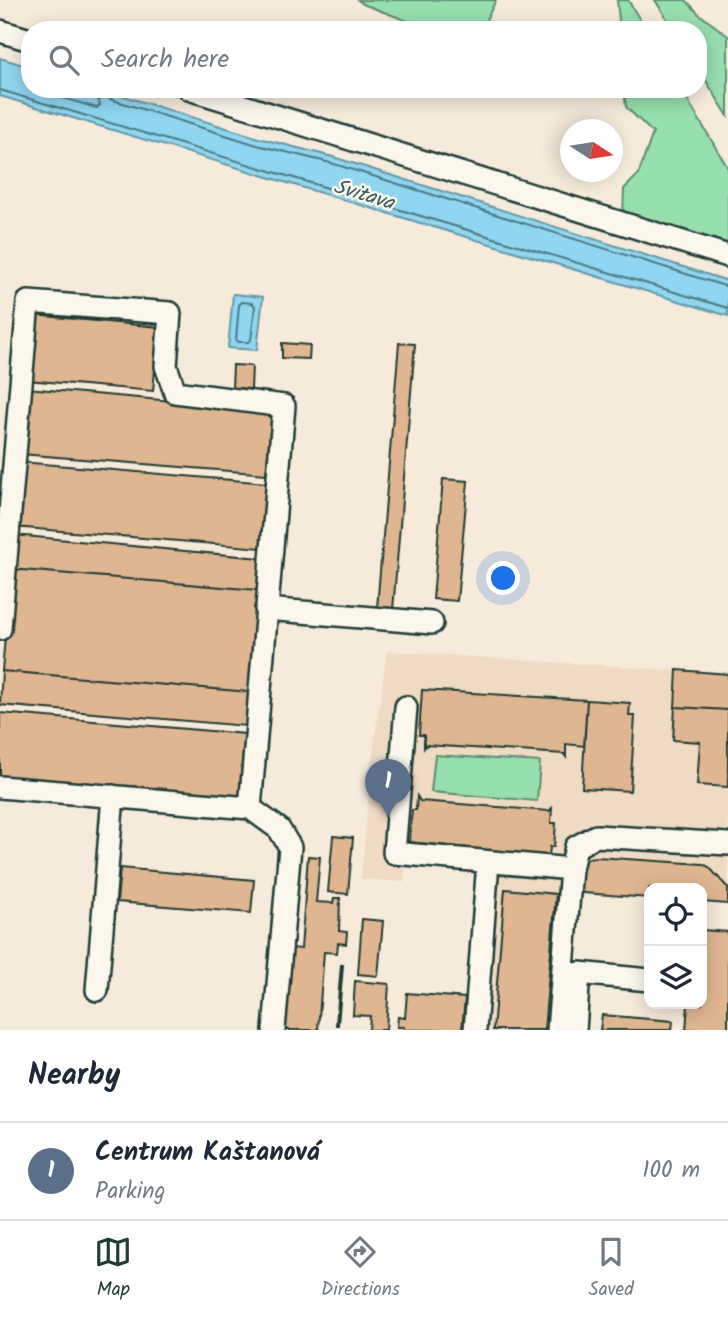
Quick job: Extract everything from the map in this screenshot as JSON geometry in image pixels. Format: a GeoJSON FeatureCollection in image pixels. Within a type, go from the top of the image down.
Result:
{"type":"FeatureCollection","features":[{"type":"Feature","properties":{"kind":"lane"},"geometry":{"type":"LineString","coordinates":[[0,31],[21,37]]}},
{"type":"Feature","properties":{"kind":"lane"},"geometry":{"type":"LineString","coordinates":[[218,98],[728,256]]}},
{"type":"Feature","properties":{"kind":"lane"},"geometry":{"type":"LineString","coordinates":[[0,629],[27,302],[170,313],[166,366],[175,392],[284,406],[250,807]]}},
{"type":"Feature","properties":{"kind":"lane"},"geometry":{"type":"LineString","coordinates":[[267,609],[432,623]]}},
{"type":"Feature","properties":{"kind":"lane"},"geometry":{"type":"LineString","coordinates":[[406,707],[394,853],[571,869]]}},
{"type":"Feature","properties":{"kind":"lane"},"geometry":{"type":"LineString","coordinates":[[0,788],[250,807],[279,829],[290,847],[274,1030]]}},
{"type":"Feature","properties":{"kind":"lane"},"geometry":{"type":"LineString","coordinates":[[97,990],[113,796]]}},
{"type":"Feature","properties":{"kind":"lane"},"geometry":{"type":"LineString","coordinates":[[558,1030],[571,869],[576,847],[596,836],[728,844]]}},
{"type":"Feature","properties":{"kind":"lane"},"geometry":{"type":"LineString","coordinates":[[475,1030],[488,862]]}},
{"type":"Feature","properties":{"kind":"lane"},"geometry":{"type":"LineString","coordinates":[[575,1030],[579,973],[644,980]]}},
{"type":"Feature","properties":{"kind":"shaded area"},"geometry":{"type":"Polygon","coordinates":[[[387,651],[728,674],[728,904],[707,902],[707,883],[644,883],[644,898],[575,893],[564,1030],[462,1030],[476,871],[406,867],[404,882],[361,879],[371,767],[387,651]]]}},
{"type":"Feature","properties":{"kind":"green space"},"geometry":{"type":"Polygon","coordinates":[[[358,0],[496,0],[486,21],[407,21],[358,0]]]}},
{"type":"Feature","properties":{"kind":"green space"},"geometry":{"type":"Polygon","coordinates":[[[617,0],[628,0],[641,21],[619,21],[617,0]]]}},
{"type":"Feature","properties":{"kind":"green space"},"geometry":{"type":"Polygon","coordinates":[[[655,0],[686,0],[699,14],[728,36],[728,116],[707,82],[707,21],[668,21],[655,0]]]}},
{"type":"Feature","properties":{"kind":"green space"},"geometry":{"type":"Polygon","coordinates":[[[625,98],[686,98],[728,168],[728,251],[623,218],[624,189],[638,175],[653,133],[626,107],[625,98]]]}},
{"type":"Feature","properties":{"kind":"green space"},"geometry":{"type":"Polygon","coordinates":[[[435,755],[540,762],[537,801],[431,792],[435,755]]]}},
{"type":"Feature","properties":{"kind":"water","name":"Svitava"},"geometry":{"type":"Polygon","coordinates":[[[0,58],[21,64],[21,98],[130,98],[259,138],[333,157],[728,281],[728,316],[0,96],[0,58]]]}},
{"type":"Feature","properties":{"kind":"water"},"geometry":{"type":"Polygon","coordinates":[[[233,294],[263,297],[257,350],[228,348],[233,294]]]}},
{"type":"Feature","properties":{"kind":"building"},"geometry":{"type":"Polygon","coordinates":[[[33,315],[159,327],[153,391],[27,380],[33,315]]]}},
{"type":"Feature","properties":{"kind":"building"},"geometry":{"type":"Polygon","coordinates":[[[282,343],[310,345],[309,359],[282,358],[282,343]]]}},
{"type":"Feature","properties":{"kind":"building"},"geometry":{"type":"Polygon","coordinates":[[[399,343],[415,344],[393,610],[377,608],[399,343]]]}},
{"type":"Feature","properties":{"kind":"building"},"geometry":{"type":"Polygon","coordinates":[[[233,365],[252,366],[251,389],[232,388],[233,365]]]}},
{"type":"Feature","properties":{"kind":"building"},"geometry":{"type":"Polygon","coordinates":[[[27,388],[272,410],[266,474],[21,454],[27,388]]]}},
{"type":"Feature","properties":{"kind":"building"},"geometry":{"type":"Polygon","coordinates":[[[20,462],[266,483],[261,548],[14,527],[20,462]]]}},
{"type":"Feature","properties":{"kind":"building"},"geometry":{"type":"Polygon","coordinates":[[[443,479],[468,481],[457,601],[433,599],[443,479]]]}},
{"type":"Feature","properties":{"kind":"building"},"geometry":{"type":"Polygon","coordinates":[[[14,535],[260,558],[257,590],[11,569],[14,535]]]}},
{"type":"Feature","properties":{"kind":"building"},"geometry":{"type":"Polygon","coordinates":[[[11,569],[257,590],[249,692],[2,671],[11,569]]]}},
{"type":"Feature","properties":{"kind":"building"},"geometry":{"type":"Polygon","coordinates":[[[677,670],[728,674],[728,710],[675,707],[677,670]]]}},
{"type":"Feature","properties":{"kind":"building"},"geometry":{"type":"Polygon","coordinates":[[[2,671],[249,692],[246,726],[0,705],[2,671]]]}},
{"type":"Feature","properties":{"kind":"building"},"geometry":{"type":"Polygon","coordinates":[[[422,690],[587,700],[584,746],[566,744],[566,757],[564,754],[426,745],[424,748],[424,735],[419,735],[422,690]]]}},
{"type":"Feature","properties":{"kind":"building"},"geometry":{"type":"Polygon","coordinates":[[[587,700],[630,703],[629,716],[635,716],[630,791],[582,788],[587,700]]]}},
{"type":"Feature","properties":{"kind":"building"},"geometry":{"type":"Polygon","coordinates":[[[675,707],[728,710],[728,787],[697,785],[700,742],[673,740],[675,707]]]}},
{"type":"Feature","properties":{"kind":"building"},"geometry":{"type":"Polygon","coordinates":[[[0,713],[245,734],[239,800],[0,779],[0,713]]]}},
{"type":"Feature","properties":{"kind":"building"},"geometry":{"type":"Polygon","coordinates":[[[417,796],[420,801],[549,811],[552,808],[551,823],[556,823],[554,847],[550,847],[549,856],[409,842],[412,810],[416,810],[417,796]]]}},
{"type":"Feature","properties":{"kind":"building"},"geometry":{"type":"Polygon","coordinates":[[[333,836],[353,838],[348,894],[328,892],[333,836]]]}},
{"type":"Feature","properties":{"kind":"building"},"geometry":{"type":"Polygon","coordinates":[[[308,856],[320,857],[316,902],[333,903],[334,898],[340,898],[339,931],[347,932],[346,944],[338,943],[337,953],[324,952],[318,1030],[284,1030],[291,948],[301,949],[308,856]]]}},
{"type":"Feature","properties":{"kind":"building"},"geometry":{"type":"Polygon","coordinates":[[[589,858],[703,864],[728,888],[728,904],[707,902],[707,883],[644,883],[644,898],[583,893],[579,889],[580,872],[583,863],[589,858]]]}},
{"type":"Feature","properties":{"kind":"building"},"geometry":{"type":"Polygon","coordinates":[[[120,868],[254,880],[251,913],[117,902],[120,868]]]}},
{"type":"Feature","properties":{"kind":"building"},"geometry":{"type":"Polygon","coordinates":[[[505,889],[556,894],[544,1030],[493,1030],[505,889]]]}},
{"type":"Feature","properties":{"kind":"building"},"geometry":{"type":"Polygon","coordinates":[[[362,919],[383,921],[378,976],[358,974],[362,919]]]}},
{"type":"Feature","properties":{"kind":"building"},"geometry":{"type":"Polygon","coordinates":[[[707,930],[728,932],[728,1030],[686,1030],[688,1009],[707,1009],[707,930]]]}},
{"type":"Feature","properties":{"kind":"building"},"geometry":{"type":"Polygon","coordinates":[[[341,965],[343,965],[336,1025],[341,965]]]}},
{"type":"Feature","properties":{"kind":"building"},"geometry":{"type":"Polygon","coordinates":[[[355,981],[389,984],[386,1030],[369,1030],[370,1016],[353,1015],[355,981]]]}},
{"type":"Feature","properties":{"kind":"building"},"geometry":{"type":"Polygon","coordinates":[[[407,993],[465,998],[462,1030],[404,1030],[404,1027],[397,1027],[398,1017],[405,1018],[407,993]]]}},
{"type":"Feature","properties":{"kind":"building"},"geometry":{"type":"Polygon","coordinates":[[[602,1015],[673,1021],[672,1030],[600,1030],[602,1015]]]}},
{"type":"Feature","properties":{"kind":"place","name":"Centrum Kaštanová"},"geometry":{"type":"Point","coordinates":[388,817]}}]}
